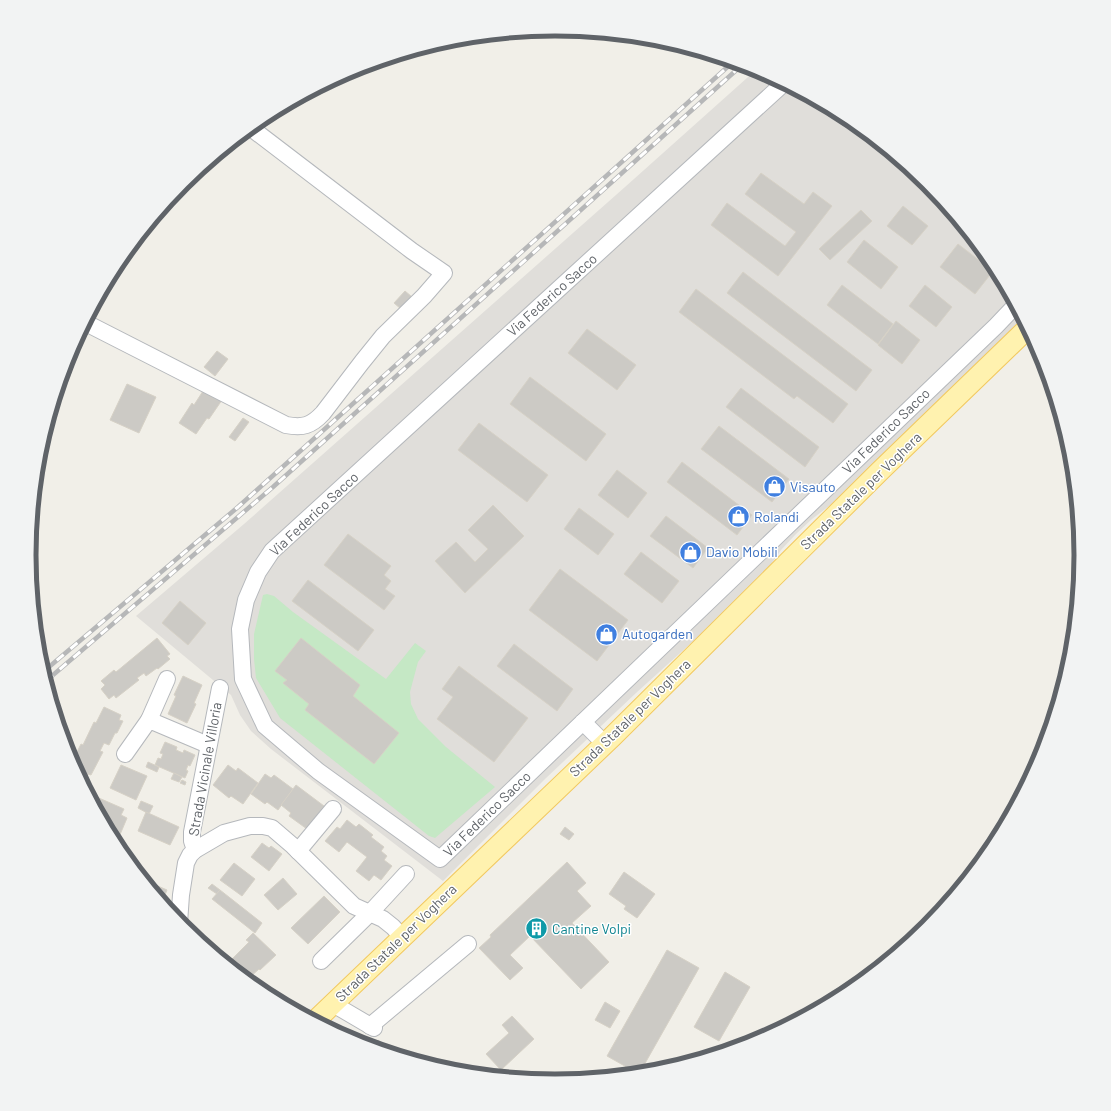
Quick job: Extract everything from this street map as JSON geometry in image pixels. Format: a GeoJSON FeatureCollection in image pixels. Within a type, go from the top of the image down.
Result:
{"type":"FeatureCollection","features":[{"type":"Feature","properties":{"kind":"main road","name":"Strada Statale per Voghera"},"geometry":{"type":"LineString","coordinates":[[319,1017],[605,744],[880,471],[1024,332]]}},
{"type":"Feature","properties":{"kind":"street","name":"Via Federico Sacco"},"geometry":{"type":"LineString","coordinates":[[780,88],[272,551],[258,572],[246,600],[240,629],[243,679],[265,726],[318,771],[440,859],[1012,309]]}},
{"type":"Feature","properties":{"kind":"street"},"geometry":{"type":"LineString","coordinates":[[90,325],[286,425],[302,427],[314,422],[323,413],[377,343],[424,296],[444,273],[412,251],[256,132]]}},
{"type":"Feature","properties":{"kind":"street"},"geometry":{"type":"LineString","coordinates":[[996,326],[1013,344]]}},
{"type":"Feature","properties":{"kind":"street"},"geometry":{"type":"LineString","coordinates":[[125,754],[149,720],[167,678]]}},
{"type":"Feature","properties":{"kind":"street","name":"Strada Vicinale Villoria"},"geometry":{"type":"LineString","coordinates":[[194,850],[192,832],[220,688]]}},
{"type":"Feature","properties":{"kind":"street"},"geometry":{"type":"LineString","coordinates":[[149,720],[208,745]]}},
{"type":"Feature","properties":{"kind":"street"},"geometry":{"type":"LineString","coordinates":[[583,722],[605,744]]}},
{"type":"Feature","properties":{"kind":"street"},"geometry":{"type":"LineString","coordinates":[[298,850],[333,809]]}},
{"type":"Feature","properties":{"kind":"street","name":"Strada Vicinale Villoria"},"geometry":{"type":"LineString","coordinates":[[180,914],[186,863],[194,850],[224,833],[250,826],[256,826],[272,828],[298,850],[354,906],[383,919],[394,927],[402,937]]}},
{"type":"Feature","properties":{"kind":"street"},"geometry":{"type":"LineString","coordinates":[[321,961],[370,913],[406,874]]}},
{"type":"Feature","properties":{"kind":"street"},"geometry":{"type":"LineString","coordinates":[[332,1004],[372,1027],[468,944]]}},
{"type":"Feature","properties":{"kind":"shaded area"},"geometry":{"type":"Polygon","coordinates":[[[751,75],[785,90],[844,124],[872,143],[923,188],[968,239],[1005,296],[1019,323],[841,497],[812,519],[796,534],[781,550],[769,567],[700,635],[545,779],[443,881],[271,749],[251,731],[240,715],[231,695],[136,616],[244,524],[751,75]]]}},
{"type":"Feature","properties":{"kind":"green space"},"geometry":{"type":"Polygon","coordinates":[[[267,594],[274,596],[293,612],[386,679],[415,643],[426,651],[418,662],[410,692],[411,704],[418,719],[446,747],[495,787],[435,838],[429,836],[280,718],[256,678],[254,659],[254,634],[263,595],[267,594]]]}},
{"type":"Feature","properties":{"kind":"building"},"geometry":{"type":"Polygon","coordinates":[[[761,173],[804,204],[813,192],[832,206],[778,276],[711,225],[727,203],[785,246],[796,232],[745,194],[761,173]]]}},
{"type":"Feature","properties":{"kind":"building"},"geometry":{"type":"Polygon","coordinates":[[[903,206],[928,226],[912,245],[887,226],[903,206]]]}},
{"type":"Feature","properties":{"kind":"building"},"geometry":{"type":"Polygon","coordinates":[[[861,210],[872,221],[830,260],[819,249],[861,210]]]}},
{"type":"Feature","properties":{"kind":"building"},"geometry":{"type":"Polygon","coordinates":[[[864,240],[898,267],[881,289],[847,262],[864,240]]]}},
{"type":"Feature","properties":{"kind":"building"},"geometry":{"type":"Polygon","coordinates":[[[958,244],[986,266],[991,274],[975,294],[940,267],[958,244]]]}},
{"type":"Feature","properties":{"kind":"building"},"geometry":{"type":"Polygon","coordinates":[[[743,272],[872,370],[856,391],[727,293],[743,272]]]}},
{"type":"Feature","properties":{"kind":"building"},"geometry":{"type":"Polygon","coordinates":[[[842,285],[893,324],[878,344],[827,305],[842,285]]]}},
{"type":"Feature","properties":{"kind":"building"},"geometry":{"type":"Polygon","coordinates":[[[925,285],[952,307],[936,327],[909,306],[925,285]]]}},
{"type":"Feature","properties":{"kind":"building"},"geometry":{"type":"Polygon","coordinates":[[[696,289],[848,404],[833,423],[797,396],[794,399],[679,312],[696,289]]]}},
{"type":"Feature","properties":{"kind":"building"},"geometry":{"type":"Polygon","coordinates":[[[405,291],[412,297],[401,309],[394,303],[405,291]]]}},
{"type":"Feature","properties":{"kind":"building"},"geometry":{"type":"Polygon","coordinates":[[[896,321],[920,340],[902,364],[878,345],[896,321]]]}},
{"type":"Feature","properties":{"kind":"building"},"geometry":{"type":"Polygon","coordinates":[[[587,329],[636,365],[617,390],[568,353],[587,329]]]}},
{"type":"Feature","properties":{"kind":"building"},"geometry":{"type":"Polygon","coordinates":[[[217,351],[228,359],[215,376],[204,367],[217,351]]]}},
{"type":"Feature","properties":{"kind":"building"},"geometry":{"type":"Polygon","coordinates":[[[530,377],[606,434],[586,461],[510,404],[530,377]]]}},
{"type":"Feature","properties":{"kind":"building"},"geometry":{"type":"Polygon","coordinates":[[[127,384],[156,397],[139,433],[110,420],[127,384]]]}},
{"type":"Feature","properties":{"kind":"building"},"geometry":{"type":"Polygon","coordinates":[[[205,388],[222,400],[209,419],[207,418],[196,434],[179,423],[192,403],[194,405],[205,388]]]}},
{"type":"Feature","properties":{"kind":"building"},"geometry":{"type":"Polygon","coordinates":[[[741,388],[819,447],[805,467],[726,407],[741,388]]]}},
{"type":"Feature","properties":{"kind":"building"},"geometry":{"type":"Polygon","coordinates":[[[243,418],[249,422],[235,441],[229,437],[243,418]]]}},
{"type":"Feature","properties":{"kind":"building"},"geometry":{"type":"Polygon","coordinates":[[[479,423],[548,475],[527,502],[458,450],[479,423]]]}},
{"type":"Feature","properties":{"kind":"building"},"geometry":{"type":"Polygon","coordinates":[[[719,426],[789,479],[772,502],[701,449],[719,426]]]}},
{"type":"Feature","properties":{"kind":"building"},"geometry":{"type":"Polygon","coordinates":[[[682,462],[752,515],[737,535],[667,482],[682,462]]]}},
{"type":"Feature","properties":{"kind":"building"},"geometry":{"type":"Polygon","coordinates":[[[617,470],[647,493],[628,518],[598,495],[617,470]]]}},
{"type":"Feature","properties":{"kind":"building"},"geometry":{"type":"Polygon","coordinates":[[[493,505],[524,536],[465,593],[435,561],[456,542],[475,562],[488,549],[468,530],[493,505]]]}},
{"type":"Feature","properties":{"kind":"building"},"geometry":{"type":"Polygon","coordinates":[[[579,508],[614,534],[598,555],[564,529],[579,508]]]}},
{"type":"Feature","properties":{"kind":"building"},"geometry":{"type":"Polygon","coordinates":[[[666,516],[708,548],[693,568],[650,536],[666,516]]]}},
{"type":"Feature","properties":{"kind":"building"},"geometry":{"type":"Polygon","coordinates":[[[348,534],[391,566],[384,575],[391,581],[385,589],[395,596],[384,610],[324,565],[348,534]]]}},
{"type":"Feature","properties":{"kind":"building"},"geometry":{"type":"Polygon","coordinates":[[[641,552],[679,581],[662,603],[624,574],[641,552]]]}},
{"type":"Feature","properties":{"kind":"building"},"geometry":{"type":"Polygon","coordinates":[[[560,569],[628,620],[597,661],[529,610],[560,569]]]}},
{"type":"Feature","properties":{"kind":"building"},"geometry":{"type":"Polygon","coordinates":[[[308,580],[374,630],[358,651],[292,601],[308,580]]]}},
{"type":"Feature","properties":{"kind":"building"},"geometry":{"type":"Polygon","coordinates":[[[180,601],[206,623],[188,645],[162,623],[180,601]]]}},
{"type":"Feature","properties":{"kind":"building"},"geometry":{"type":"Polygon","coordinates":[[[157,638],[170,654],[167,656],[170,659],[158,669],[157,668],[146,676],[144,673],[137,678],[139,680],[116,698],[114,695],[109,699],[101,689],[105,685],[101,681],[114,670],[116,672],[157,638]]]}},
{"type":"Feature","properties":{"kind":"building"},"geometry":{"type":"Polygon","coordinates":[[[301,638],[360,685],[353,696],[399,733],[374,764],[305,710],[309,704],[283,683],[287,680],[275,671],[301,638]]]}},
{"type":"Feature","properties":{"kind":"building"},"geometry":{"type":"Polygon","coordinates":[[[514,644],[573,689],[557,711],[497,666],[514,644]]]}},
{"type":"Feature","properties":{"kind":"building"},"geometry":{"type":"Polygon","coordinates":[[[459,666],[528,718],[494,762],[437,719],[453,697],[442,689],[459,666]]]}},
{"type":"Feature","properties":{"kind":"building"},"geometry":{"type":"Polygon","coordinates":[[[183,676],[202,685],[194,703],[196,704],[187,723],[168,714],[176,696],[174,695],[183,676]]]}},
{"type":"Feature","properties":{"kind":"building"},"geometry":{"type":"Polygon","coordinates":[[[104,707],[121,715],[119,720],[123,721],[109,745],[104,743],[100,751],[103,752],[91,775],[88,774],[87,777],[76,754],[81,744],[83,745],[94,722],[96,723],[104,707]]]}},
{"type":"Feature","properties":{"kind":"building"},"geometry":{"type":"Polygon","coordinates":[[[165,742],[177,747],[176,750],[183,753],[184,750],[195,755],[190,766],[188,765],[186,770],[188,771],[185,778],[155,765],[158,758],[161,759],[163,754],[160,753],[165,742]]]}},
{"type":"Feature","properties":{"kind":"building"},"geometry":{"type":"Polygon","coordinates":[[[148,762],[159,767],[157,772],[146,767],[148,762]]]}},
{"type":"Feature","properties":{"kind":"building"},"geometry":{"type":"Polygon","coordinates":[[[121,765],[147,776],[136,800],[110,788],[121,765]]]}},
{"type":"Feature","properties":{"kind":"building"},"geometry":{"type":"Polygon","coordinates":[[[228,765],[236,771],[238,768],[258,783],[243,804],[231,796],[229,798],[213,785],[228,765]]]}},
{"type":"Feature","properties":{"kind":"building"},"geometry":{"type":"Polygon","coordinates":[[[174,773],[182,777],[179,782],[171,779],[174,773]]]}},
{"type":"Feature","properties":{"kind":"building"},"geometry":{"type":"Polygon","coordinates":[[[265,774],[271,778],[274,775],[293,789],[278,810],[267,802],[265,804],[251,794],[265,774]]]}},
{"type":"Feature","properties":{"kind":"building"},"geometry":{"type":"Polygon","coordinates":[[[182,780],[186,782],[185,785],[180,783],[182,780]]]}},
{"type":"Feature","properties":{"kind":"building"},"geometry":{"type":"Polygon","coordinates":[[[296,785],[324,806],[307,829],[289,816],[291,813],[281,805],[296,785]]]}},
{"type":"Feature","properties":{"kind":"building"},"geometry":{"type":"Polygon","coordinates":[[[96,797],[124,809],[121,815],[127,818],[119,836],[96,797]]]}},
{"type":"Feature","properties":{"kind":"building"},"geometry":{"type":"Polygon","coordinates":[[[141,801],[153,806],[149,814],[138,808],[141,801]]]}},
{"type":"Feature","properties":{"kind":"building"},"geometry":{"type":"Polygon","coordinates":[[[146,812],[179,827],[170,845],[138,831],[146,812]]]}},
{"type":"Feature","properties":{"kind":"building"},"geometry":{"type":"Polygon","coordinates":[[[347,820],[356,827],[359,824],[373,835],[371,837],[384,847],[381,851],[387,856],[384,860],[392,866],[381,880],[374,875],[369,881],[356,871],[367,857],[347,842],[339,852],[325,841],[337,827],[340,829],[347,820]]]}},
{"type":"Feature","properties":{"kind":"building"},"geometry":{"type":"Polygon","coordinates":[[[565,827],[574,834],[569,840],[560,834],[565,827]]]}},
{"type":"Feature","properties":{"kind":"building"},"geometry":{"type":"Polygon","coordinates":[[[262,843],[269,848],[271,846],[282,854],[269,871],[251,857],[262,843]]]}},
{"type":"Feature","properties":{"kind":"building","name":"Cantine Volpi"},"geometry":{"type":"Polygon","coordinates":[[[567,862],[586,883],[577,891],[591,906],[572,923],[609,962],[581,989],[530,936],[510,955],[523,968],[510,980],[479,948],[491,937],[490,935],[567,862]]]}},
{"type":"Feature","properties":{"kind":"building"},"geometry":{"type":"Polygon","coordinates":[[[234,863],[255,879],[242,896],[220,880],[234,863]]]}},
{"type":"Feature","properties":{"kind":"building"},"geometry":{"type":"Polygon","coordinates":[[[624,872],[655,894],[637,918],[624,909],[626,906],[609,894],[624,872]]]}},
{"type":"Feature","properties":{"kind":"building"},"geometry":{"type":"Polygon","coordinates":[[[283,878],[297,894],[278,910],[264,895],[283,878]]]}},
{"type":"Feature","properties":{"kind":"building"},"geometry":{"type":"Polygon","coordinates":[[[153,884],[167,890],[164,897],[153,884]]]}},
{"type":"Feature","properties":{"kind":"building"},"geometry":{"type":"Polygon","coordinates":[[[212,884],[220,890],[217,894],[208,888],[212,884]]]}},
{"type":"Feature","properties":{"kind":"building"},"geometry":{"type":"Polygon","coordinates":[[[220,890],[262,923],[255,933],[212,899],[220,890]]]}},
{"type":"Feature","properties":{"kind":"building"},"geometry":{"type":"Polygon","coordinates":[[[324,896],[340,912],[308,944],[291,928],[324,896]]]}},
{"type":"Feature","properties":{"kind":"building"},"geometry":{"type":"Polygon","coordinates":[[[253,933],[276,955],[251,976],[239,968],[231,960],[249,942],[246,940],[253,933]]]}},
{"type":"Feature","properties":{"kind":"building"},"geometry":{"type":"Polygon","coordinates":[[[667,950],[699,968],[643,1068],[631,1070],[607,1056],[667,950]]]}},
{"type":"Feature","properties":{"kind":"building"},"geometry":{"type":"Polygon","coordinates":[[[725,972],[750,987],[719,1041],[694,1027],[725,972]]]}},
{"type":"Feature","properties":{"kind":"building"},"geometry":{"type":"Polygon","coordinates":[[[605,1002],[620,1011],[610,1028],[595,1020],[605,1002]]]}},
{"type":"Feature","properties":{"kind":"building"},"geometry":{"type":"Polygon","coordinates":[[[512,1016],[534,1039],[501,1070],[486,1054],[509,1033],[502,1025],[512,1016]]]}},
{"type":"Feature","properties":{"kind":"building"},"geometry":{"type":"Polygon","coordinates":[[[378,1040],[384,1045],[376,1042],[378,1040]]]}},
{"type":"Feature","properties":{"kind":"railway"},"geometry":{"type":"LineString","coordinates":[[49,667],[238,507],[728,66]]}},
{"type":"Feature","properties":{"kind":"railway"},"geometry":{"type":"LineString","coordinates":[[51,677],[273,487],[737,70]]}},
{"type":"Feature","properties":{"kind":"place","name":"Visauto"},"geometry":{"type":"Point","coordinates":[774,487]}},
{"type":"Feature","properties":{"kind":"place","name":"Rolandi"},"geometry":{"type":"Point","coordinates":[738,517]}},
{"type":"Feature","properties":{"kind":"place","name":"Davio Mobili"},"geometry":{"type":"Point","coordinates":[691,552]}},
{"type":"Feature","properties":{"kind":"place","name":"Autogarden"},"geometry":{"type":"Point","coordinates":[607,634]}},
{"type":"Feature","properties":{"kind":"place","name":"Cantine Volpi"},"geometry":{"type":"Point","coordinates":[537,929]}}]}
